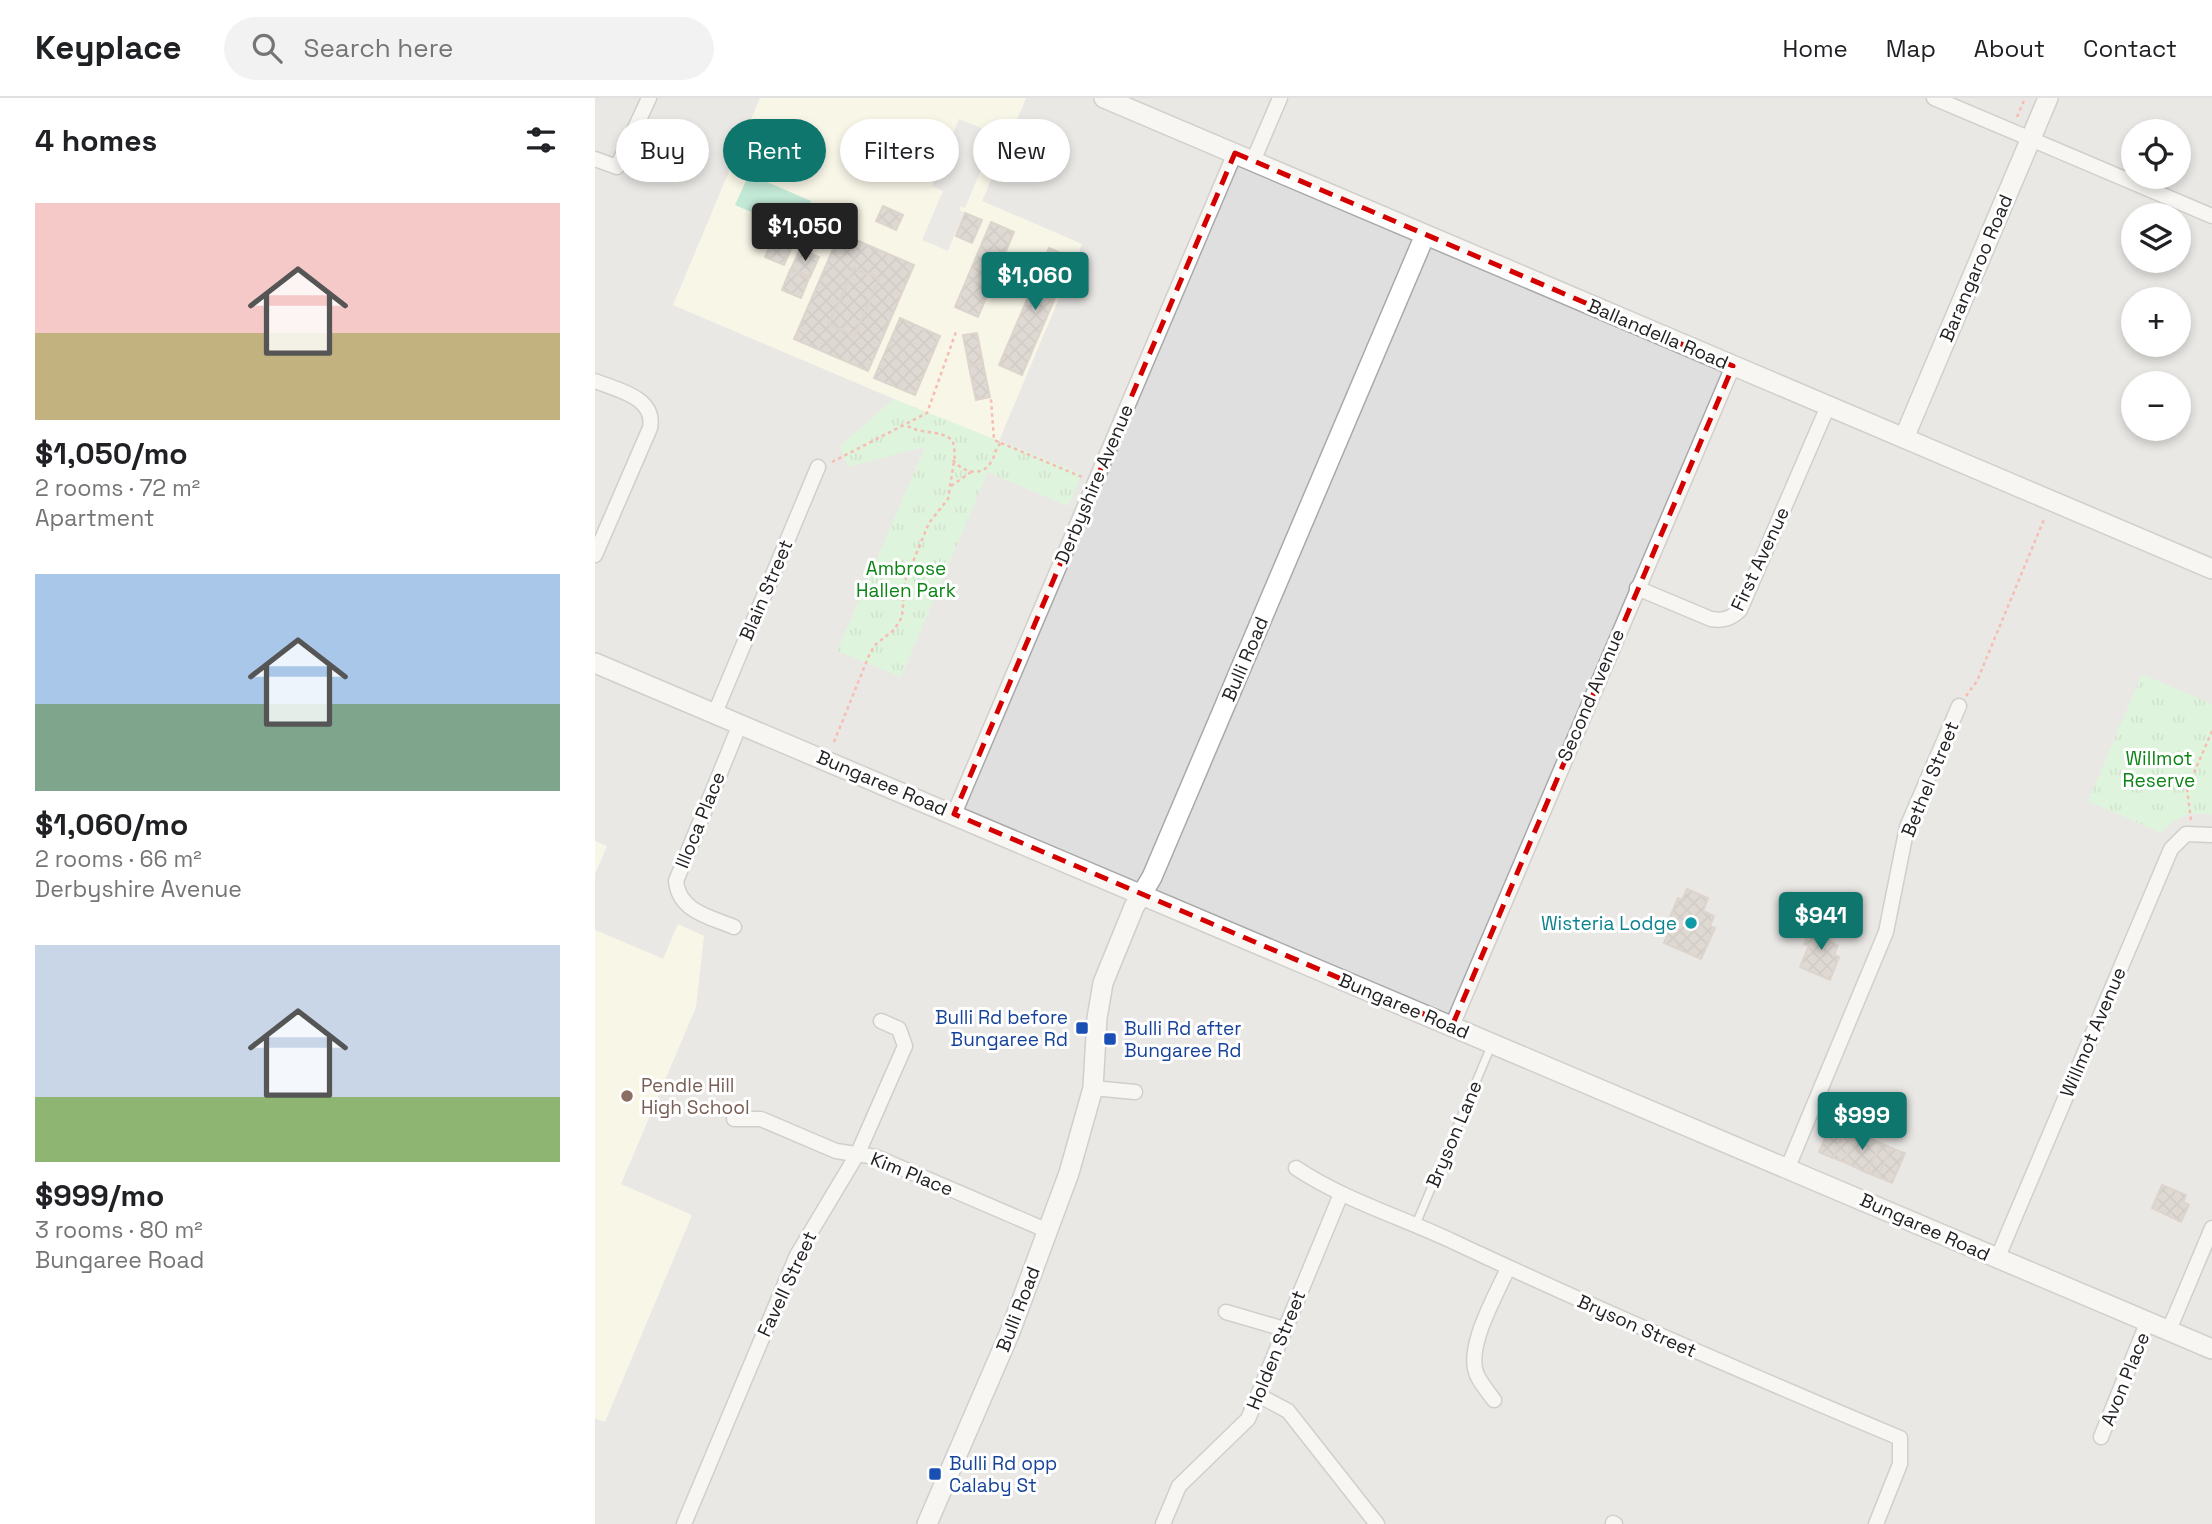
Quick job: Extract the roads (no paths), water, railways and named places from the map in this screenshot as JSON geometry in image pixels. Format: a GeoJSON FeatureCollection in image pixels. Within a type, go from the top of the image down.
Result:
{"type":"FeatureCollection","features":[{"type":"Feature","properties":{"kind":"street"},"geometry":{"type":"LineString","coordinates":[[595,159],[617,167],[649,98]]}},
{"type":"Feature","properties":{"kind":"street","name":"Ballandella Road"},"geometry":{"type":"LineString","coordinates":[[1104,98],[2212,569]]}},
{"type":"Feature","properties":{"kind":"street"},"geometry":{"type":"LineString","coordinates":[[1253,162],[1280,98]]}},
{"type":"Feature","properties":{"kind":"street"},"geometry":{"type":"LineString","coordinates":[[1934,98],[2212,216]]}},
{"type":"Feature","properties":{"kind":"street","name":"Barangaroo Road"},"geometry":{"type":"LineString","coordinates":[[1904,438],[2048,98]]}},
{"type":"Feature","properties":{"kind":"street","name":"Derbyshire Avenue"},"geometry":{"type":"LineString","coordinates":[[954,814],[1235,153]]}},
{"type":"Feature","properties":{"kind":"street","name":"Bulli Road"},"geometry":{"type":"LineString","coordinates":[[927,1524],[1010,1332],[1084,1129],[1093,1088],[1101,991],[1110,961],[1142,894],[1425,236]]}},
{"type":"Feature","properties":{"kind":"street","name":"Second Avenue"},"geometry":{"type":"LineString","coordinates":[[1452,1026],[1733,366]]}},
{"type":"Feature","properties":{"kind":"street"},"geometry":{"type":"LineString","coordinates":[[595,380],[640,401],[648,408],[651,418],[650,428],[595,555]]}},
{"type":"Feature","properties":{"kind":"street","name":"First Avenue"},"geometry":{"type":"LineString","coordinates":[[1637,588],[1711,619],[1732,618],[1740,610],[1828,406]]}},
{"type":"Feature","properties":{"kind":"street","name":"Blain Street"},"geometry":{"type":"LineString","coordinates":[[715,713],[818,467]]}},
{"type":"Feature","properties":{"kind":"street","name":"Bungaree Road"},"geometry":{"type":"LineString","coordinates":[[595,663],[2212,1349]]}},
{"type":"Feature","properties":{"kind":"street","name":"Bethel Street"},"geometry":{"type":"LineString","coordinates":[[1788,1167],[1887,932],[1907,827],[1959,706]]}},
{"type":"Feature","properties":{"kind":"street","name":"Illoca Place"},"geometry":{"type":"LineString","coordinates":[[734,927],[687,906],[678,892],[676,881],[740,724]]}},
{"type":"Feature","properties":{"kind":"street","name":"Willmot Avenue"},"geometry":{"type":"LineString","coordinates":[[1997,1259],[2171,849],[2186,834],[2212,835]]}},
{"type":"Feature","properties":{"kind":"street","name":"Favell Street"},"geometry":{"type":"LineString","coordinates":[[684,1524],[797,1255],[858,1153],[905,1046],[899,1029],[881,1021]]}},
{"type":"Feature","properties":{"kind":"street"},"geometry":{"type":"LineString","coordinates":[[1093,1088],[1135,1092]]}},
{"type":"Feature","properties":{"kind":"street","name":"Kim Place"},"geometry":{"type":"LineString","coordinates":[[734,1119],[761,1119],[836,1151],[858,1153],[1048,1231]]}},
{"type":"Feature","properties":{"kind":"street","name":"Bryson Street"},"geometry":{"type":"LineString","coordinates":[[1296,1168],[1341,1194],[1416,1224],[1659,1336],[1900,1438],[1901,1464],[1876,1524]]}},
{"type":"Feature","properties":{"kind":"street","name":"Holden Street"},"geometry":{"type":"LineString","coordinates":[[1163,1524],[1179,1486],[1239,1432],[1258,1395],[1341,1194]]}},
{"type":"Feature","properties":{"kind":"street"},"geometry":{"type":"LineString","coordinates":[[2169,1330],[2212,1228]]}},
{"type":"Feature","properties":{"kind":"street"},"geometry":{"type":"LineString","coordinates":[[1494,1400],[1476,1376],[1473,1356],[1480,1332],[1508,1268]]}},
{"type":"Feature","properties":{"kind":"street"},"geometry":{"type":"LineString","coordinates":[[1226,1312],[1284,1329]]}},
{"type":"Feature","properties":{"kind":"street","name":"Avon Place"},"geometry":{"type":"LineString","coordinates":[[2101,1437],[2148,1321]]}},
{"type":"Feature","properties":{"kind":"street"},"geometry":{"type":"LineString","coordinates":[[1258,1395],[1288,1411],[1377,1524]]}},
{"type":"Feature","properties":{"kind":"lane","name":"Bryson Lane"},"geometry":{"type":"LineString","coordinates":[[1416,1224],[1492,1044]]}},
{"type":"Feature","properties":{"kind":"place","name":"Wisteria Lodge"},"geometry":{"type":"Point","coordinates":[1691,923]}},
{"type":"Feature","properties":{"kind":"place","name":"Bulli Rd before Bungaree Rd"},"geometry":{"type":"Point","coordinates":[1082,1028]}},
{"type":"Feature","properties":{"kind":"place","name":"Bulli Rd after Bungaree Rd"},"geometry":{"type":"Point","coordinates":[1110,1039]}},
{"type":"Feature","properties":{"kind":"place","name":"Pendle Hill High School"},"geometry":{"type":"Point","coordinates":[627,1096]}},
{"type":"Feature","properties":{"kind":"place","name":"Bulli Rd opp Calaby St"},"geometry":{"type":"Point","coordinates":[935,1474]}},
{"type":"Feature","properties":{"kind":"park label","name":"Ambrose Hallen Park"},"geometry":{"type":"Point","coordinates":[906,579]}},
{"type":"Feature","properties":{"kind":"park label","name":"Willmot Reserve"},"geometry":{"type":"Point","coordinates":[2159,769]}}]}
